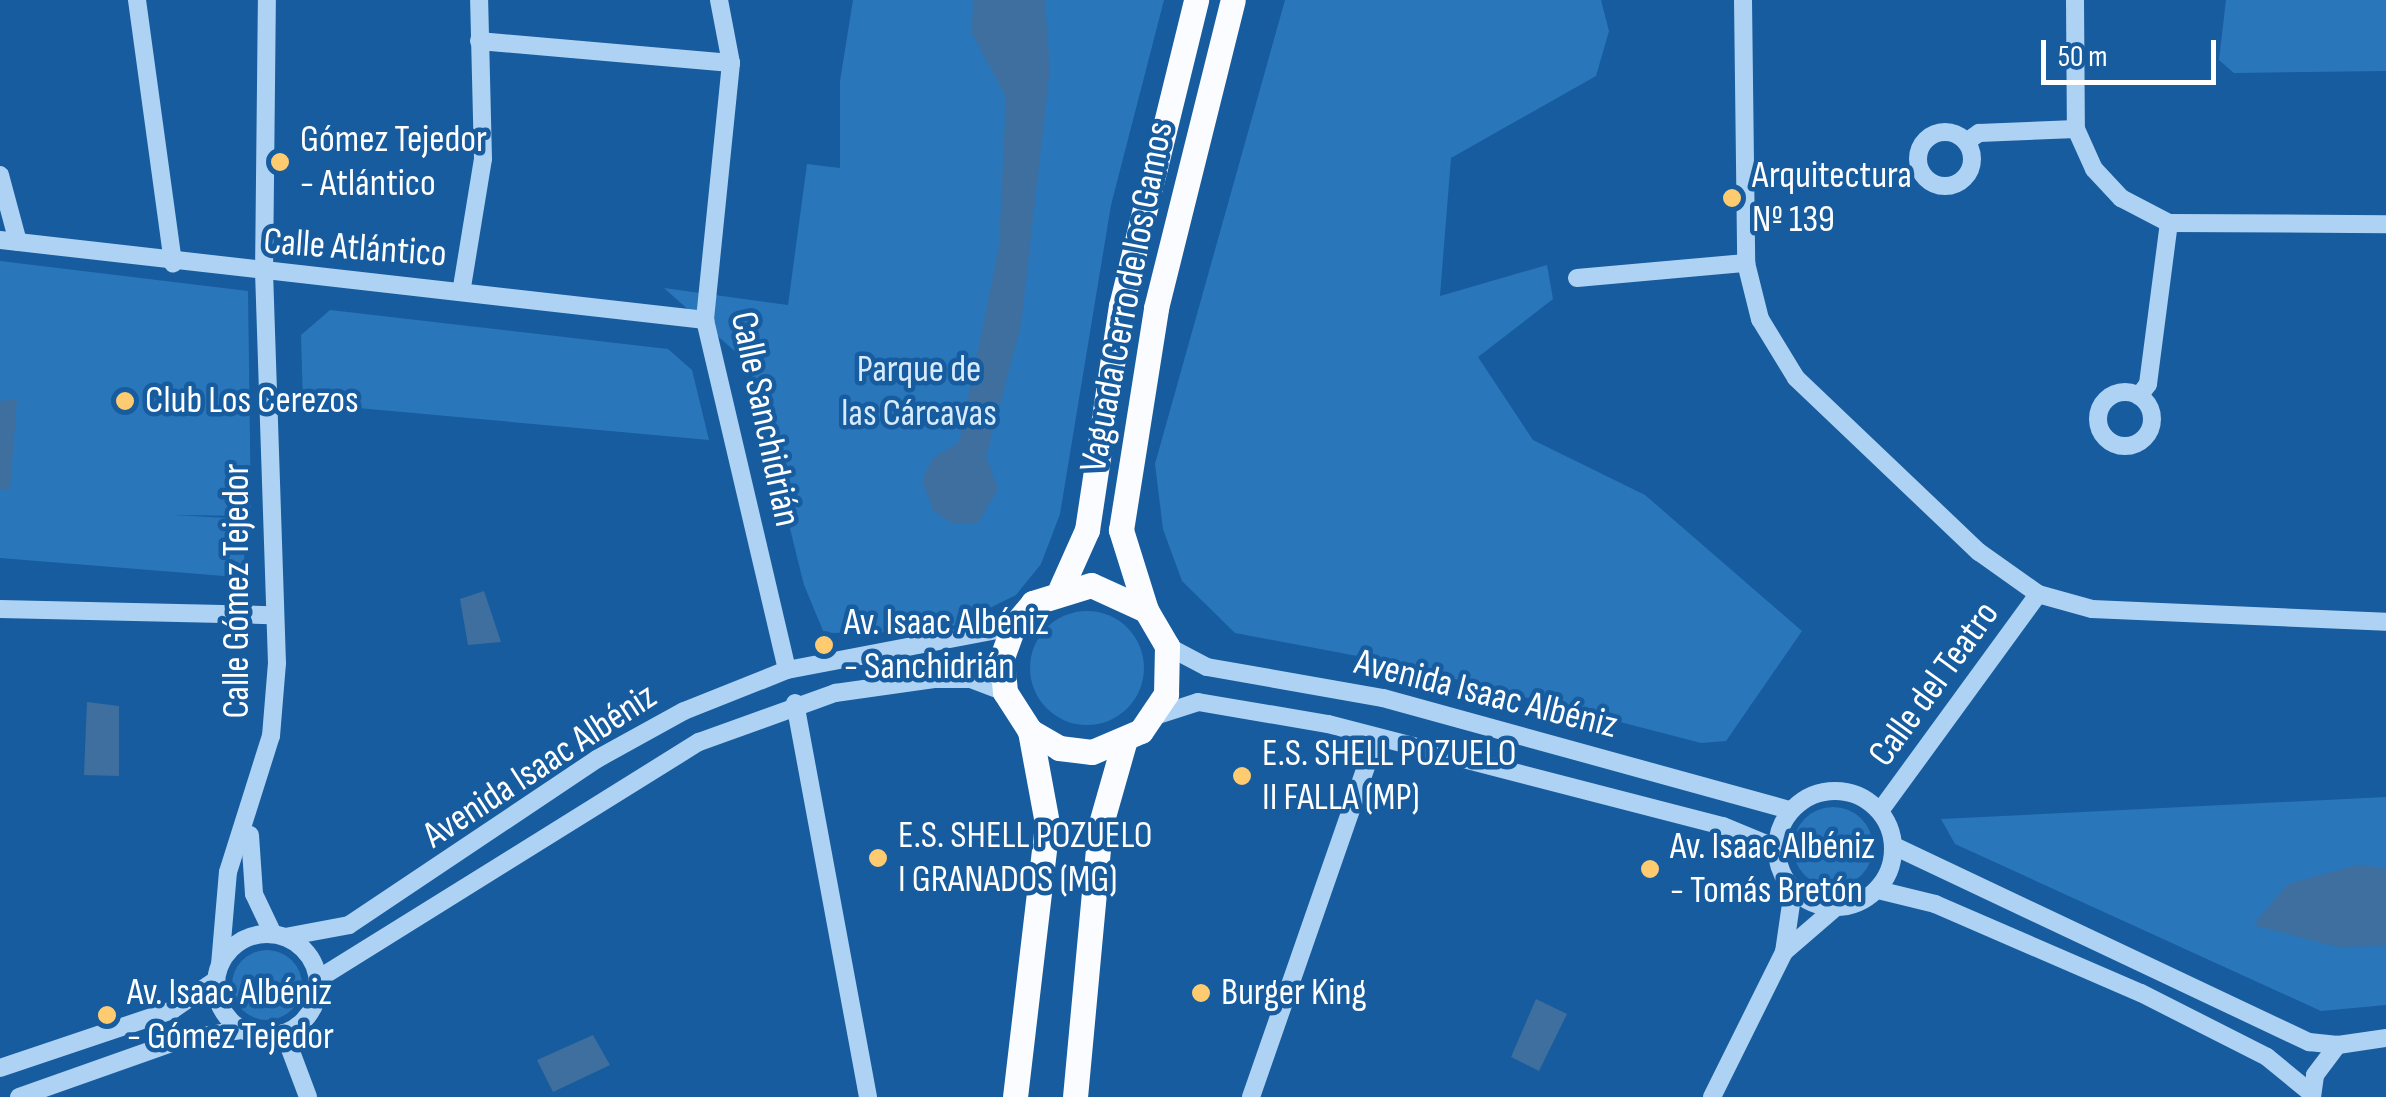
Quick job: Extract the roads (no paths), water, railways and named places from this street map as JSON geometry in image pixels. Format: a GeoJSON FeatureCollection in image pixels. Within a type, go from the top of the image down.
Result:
{"type":"FeatureCollection","features":[{"type":"Feature","properties":{"kind":"main road","name":"Vaguada Cerro de los Gamos"},"geometry":{"type":"LineString","coordinates":[[1013,626],[1061,588],[1087,530],[1121,306],[1196,0]]}},
{"type":"Feature","properties":{"kind":"main road","name":"Vaguada Cerro de los Gamos"},"geometry":{"type":"LineString","coordinates":[[1167,646],[1146,610],[1121,530],[1139,394],[1189,157],[1234,0]]}},
{"type":"Feature","properties":{"kind":"main road"},"geometry":{"type":"LineString","coordinates":[[1061,588],[1091,585],[1146,610]]}},
{"type":"Feature","properties":{"kind":"main road"},"geometry":{"type":"LineString","coordinates":[[1013,626],[1002,658],[1005,692],[1030,731],[1047,824],[1015,1097]]}},
{"type":"Feature","properties":{"kind":"main road"},"geometry":{"type":"LineString","coordinates":[[1030,731],[1060,748],[1092,752],[1124,743],[1155,716],[1166,694],[1167,646]]}},
{"type":"Feature","properties":{"kind":"main road"},"geometry":{"type":"LineString","coordinates":[[1075,1097],[1100,828],[1124,743]]}},
{"type":"Feature","properties":{"kind":"street"},"geometry":{"type":"LineString","coordinates":[[136,0],[173,264]]}},
{"type":"Feature","properties":{"kind":"street","name":"Calle Gómez Tejedor"},"geometry":{"type":"LineString","coordinates":[[267,0],[264,275],[271,736],[251,820],[248,866],[279,936]]}},
{"type":"Feature","properties":{"kind":"street"},"geometry":{"type":"LineString","coordinates":[[462,288],[483,159],[479,0]]}},
{"type":"Feature","properties":{"kind":"street","name":"Calle Sanchidrián"},"geometry":{"type":"LineString","coordinates":[[719,0],[731,63],[705,320],[788,670]]}},
{"type":"Feature","properties":{"kind":"street"},"geometry":{"type":"LineString","coordinates":[[1743,0],[1746,264],[1760,319],[1796,378],[1979,552],[2038,594],[2092,609],[2386,622]]}},
{"type":"Feature","properties":{"kind":"street"},"geometry":{"type":"LineString","coordinates":[[2074,0],[2076,129],[2094,169],[2120,198],[2170,224],[2386,224]]}},
{"type":"Feature","properties":{"kind":"street"},"geometry":{"type":"LineString","coordinates":[[479,40],[731,63]]}},
{"type":"Feature","properties":{"kind":"street"},"geometry":{"type":"LineString","coordinates":[[1966,142],[1979,133],[2076,129]]}},
{"type":"Feature","properties":{"kind":"street"},"geometry":{"type":"LineString","coordinates":[[0,175],[9,241]]}},
{"type":"Feature","properties":{"kind":"street"},"geometry":{"type":"LineString","coordinates":[[2139,396],[2148,384],[2170,224]]}},
{"type":"Feature","properties":{"kind":"street","name":"Calle Atlántico"},"geometry":{"type":"LineString","coordinates":[[9,241],[264,275],[462,288],[705,320]]}},
{"type":"Feature","properties":{"kind":"street"},"geometry":{"type":"LineString","coordinates":[[1577,278],[1746,264]]}},
{"type":"Feature","properties":{"kind":"street","name":"Calle del Teatro"},"geometry":{"type":"LineString","coordinates":[[1880,811],[2038,594]]}},
{"type":"Feature","properties":{"kind":"street"},"geometry":{"type":"LineString","coordinates":[[0,609],[271,615]]}},
{"type":"Feature","properties":{"kind":"street","name":"Avenida Isaac Albéniz"},"geometry":{"type":"LineString","coordinates":[[279,936],[349,925],[597,759],[684,711],[788,670],[1013,626]]}},
{"type":"Feature","properties":{"kind":"street","name":"Avenida Isaac Albéniz"},"geometry":{"type":"LineString","coordinates":[[1167,646],[1207,667],[1418,707],[1790,810]]}},
{"type":"Feature","properties":{"kind":"street","name":"Avenida Isaac Albéniz"},"geometry":{"type":"LineString","coordinates":[[318,979],[611,790],[699,742],[795,704],[934,678],[971,679],[1005,692]]}},
{"type":"Feature","properties":{"kind":"street","name":"Avenida Isaac Albéniz"},"geometry":{"type":"LineString","coordinates":[[1155,716],[1198,702],[1376,738],[1724,826],[1776,848]]}},
{"type":"Feature","properties":{"kind":"street"},"geometry":{"type":"LineString","coordinates":[[795,704],[868,1097]]}},
{"type":"Feature","properties":{"kind":"street"},"geometry":{"type":"LineString","coordinates":[[1251,1097],[1376,738]]}},
{"type":"Feature","properties":{"kind":"street"},"geometry":{"type":"LineString","coordinates":[[1712,1097],[1784,952],[1793,890],[1776,848],[1790,810],[1835,790],[1880,811],[1894,846],[1878,890]]}},
{"type":"Feature","properties":{"kind":"street","name":"Calle Gómez Tejedor"},"geometry":{"type":"LineString","coordinates":[[218,973],[228,872],[251,820]]}},
{"type":"Feature","properties":{"kind":"street"},"geometry":{"type":"LineString","coordinates":[[1894,846],[2295,1036],[2338,1046],[2386,1038]]}},
{"type":"Feature","properties":{"kind":"street"},"geometry":{"type":"LineString","coordinates":[[1793,890],[1835,908]]}},
{"type":"Feature","properties":{"kind":"street"},"geometry":{"type":"LineString","coordinates":[[1784,952],[1835,908],[1878,890],[1935,904],[2141,993],[2267,1056],[2312,1095],[2338,1046]]}},
{"type":"Feature","properties":{"kind":"street"},"geometry":{"type":"LineString","coordinates":[[0,1068],[172,1010],[218,973],[242,941],[279,936],[307,954],[318,979],[310,1012],[284,1033],[242,1030],[183,1039],[19,1097]]}},
{"type":"Feature","properties":{"kind":"street"},"geometry":{"type":"LineString","coordinates":[[218,973],[222,1008],[242,1030]]}},
{"type":"Feature","properties":{"kind":"street"},"geometry":{"type":"LineString","coordinates":[[284,1033],[308,1097]]}},
{"type":"Feature","properties":{"kind":"place","name":"Gómez Tejedor - Atlántico"},"geometry":{"type":"Point","coordinates":[280,162]}},
{"type":"Feature","properties":{"kind":"place","name":"Arquitectura Nº 139"},"geometry":{"type":"Point","coordinates":[1732,198]}},
{"type":"Feature","properties":{"kind":"place","name":"Club Los Cerezos"},"geometry":{"type":"Point","coordinates":[125,401]}},
{"type":"Feature","properties":{"kind":"place","name":"Av. Isaac Albéniz - Sanchidrián"},"geometry":{"type":"Point","coordinates":[824,645]}},
{"type":"Feature","properties":{"kind":"place","name":"E.S. SHELL POZUELO II FALLA (MP)"},"geometry":{"type":"Point","coordinates":[1242,776]}},
{"type":"Feature","properties":{"kind":"place","name":"E.S. SHELL POZUELO I GRANADOS (MG)"},"geometry":{"type":"Point","coordinates":[878,858]}},
{"type":"Feature","properties":{"kind":"place","name":"Av. Isaac Albéniz - Tomás Bretón"},"geometry":{"type":"Point","coordinates":[1650,869]}},
{"type":"Feature","properties":{"kind":"place","name":"Burger King"},"geometry":{"type":"Point","coordinates":[1201,993]}},
{"type":"Feature","properties":{"kind":"place","name":"Av. Isaac Albéniz - Gómez Tejedor"},"geometry":{"type":"Point","coordinates":[107,1015]}},
{"type":"Feature","properties":{"kind":"park label","name":"Parque de las Cárcavas"},"geometry":{"type":"Point","coordinates":[919,392]}}]}
